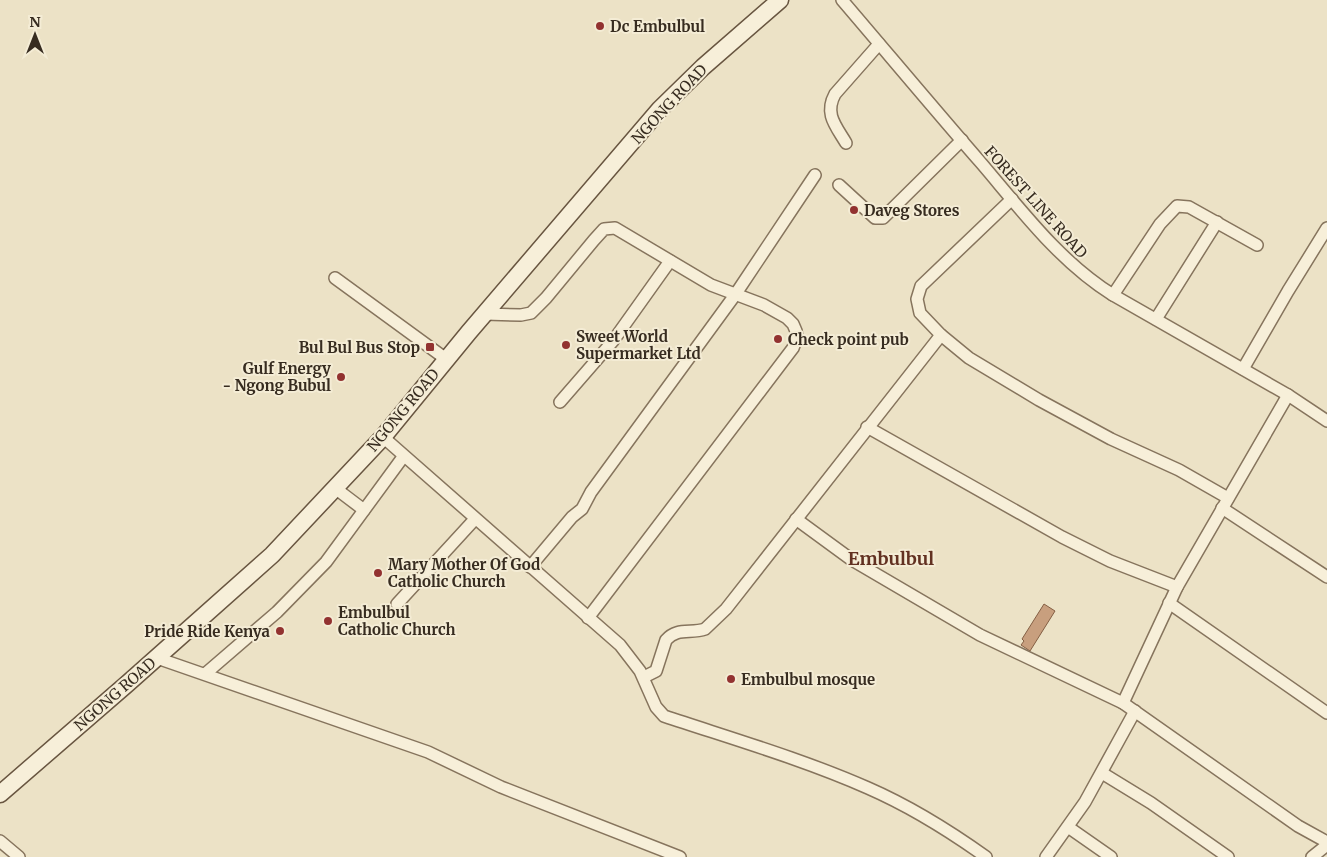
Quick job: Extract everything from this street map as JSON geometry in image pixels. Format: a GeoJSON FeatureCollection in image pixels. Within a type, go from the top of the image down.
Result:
{"type":"FeatureCollection","features":[{"type":"Feature","properties":{"kind":"main road","name":"NGONG ROAD"},"geometry":{"type":"LineString","coordinates":[[0,794],[272,555],[383,437],[446,359],[660,109],[702,67],[780,0]]}},
{"type":"Feature","properties":{"kind":"street","name":"FOREST LINE ROAD"},"geometry":{"type":"LineString","coordinates":[[842,0],[1071,265],[1113,295],[1288,395],[1327,421]]}},
{"type":"Feature","properties":{"kind":"street"},"geometry":{"type":"LineString","coordinates":[[846,143],[829,111],[830,103],[835,94],[879,44]]}},
{"type":"Feature","properties":{"kind":"street"},"geometry":{"type":"LineString","coordinates":[[839,185],[875,218],[883,218],[962,140]]}},
{"type":"Feature","properties":{"kind":"street"},"geometry":{"type":"LineString","coordinates":[[530,567],[572,516],[582,509],[591,492],[735,294],[815,175]]}},
{"type":"Feature","properties":{"kind":"street"},"geometry":{"type":"LineString","coordinates":[[1012,199],[918,290],[917,303],[920,313],[941,335],[968,358],[1039,400],[1115,440],[1179,470],[1327,577]]}},
{"type":"Feature","properties":{"kind":"street"},"geometry":{"type":"LineString","coordinates":[[1113,295],[1160,224],[1174,208],[1181,205],[1190,207],[1257,245]]}},
{"type":"Feature","properties":{"kind":"street"},"geometry":{"type":"LineString","coordinates":[[1156,320],[1217,222]]}},
{"type":"Feature","properties":{"kind":"street"},"geometry":{"type":"LineString","coordinates":[[485,314],[521,315],[531,313],[604,229],[614,228],[711,285],[764,305],[791,321],[795,326],[797,337],[792,348],[588,618]]}},
{"type":"Feature","properties":{"kind":"street"},"geometry":{"type":"LineString","coordinates":[[1243,369],[1327,228]]}},
{"type":"Feature","properties":{"kind":"street"},"geometry":{"type":"LineString","coordinates":[[560,402],[613,341],[670,261]]}},
{"type":"Feature","properties":{"kind":"street"},"geometry":{"type":"LineString","coordinates":[[334,278],[446,359]]}},
{"type":"Feature","properties":{"kind":"street"},"geometry":{"type":"LineString","coordinates":[[644,677],[656,671],[665,642],[669,636],[679,631],[705,629],[726,609],[941,335]]}},
{"type":"Feature","properties":{"kind":"street"},"geometry":{"type":"LineString","coordinates":[[1123,703],[1176,587],[1288,395]]}},
{"type":"Feature","properties":{"kind":"street"},"geometry":{"type":"LineString","coordinates":[[867,428],[1062,537],[1110,561],[1176,587]]}},
{"type":"Feature","properties":{"kind":"street"},"geometry":{"type":"LineString","coordinates":[[383,437],[403,457],[626,652],[644,677],[656,707],[664,716],[780,753],[869,789],[906,808],[986,857]]}},
{"type":"Feature","properties":{"kind":"street"},"geometry":{"type":"LineString","coordinates":[[205,674],[299,590],[326,562],[403,457]]}},
{"type":"Feature","properties":{"kind":"street"},"geometry":{"type":"LineString","coordinates":[[334,488],[364,510]]}},
{"type":"Feature","properties":{"kind":"street"},"geometry":{"type":"LineString","coordinates":[[398,604],[475,519]]}},
{"type":"Feature","properties":{"kind":"street"},"geometry":{"type":"LineString","coordinates":[[796,519],[852,560],[980,635],[1123,703],[1286,818],[1327,843],[1312,857]]}},
{"type":"Feature","properties":{"kind":"street"},"geometry":{"type":"LineString","coordinates":[[1169,603],[1327,713]]}},
{"type":"Feature","properties":{"kind":"street"},"geometry":{"type":"LineString","coordinates":[[157,658],[428,752],[502,787],[680,857]]}},
{"type":"Feature","properties":{"kind":"street"},"geometry":{"type":"LineString","coordinates":[[1046,857],[1068,827],[1102,773],[1135,711]]}},
{"type":"Feature","properties":{"kind":"street"},"geometry":{"type":"LineString","coordinates":[[1102,773],[1151,803],[1228,857]]}},
{"type":"Feature","properties":{"kind":"street"},"geometry":{"type":"LineString","coordinates":[[1068,827],[1111,857]]}},
{"type":"Feature","properties":{"kind":"street"},"geometry":{"type":"LineString","coordinates":[[0,841],[19,857]]}},
{"type":"Feature","properties":{"kind":"building"},"geometry":{"type":"Polygon","coordinates":[[[1044,604],[1055,611],[1030,651],[1021,645],[1024,641],[1022,639],[1044,604]]]}},
{"type":"Feature","properties":{"kind":"place","name":"Dc Embulbul"},"geometry":{"type":"Point","coordinates":[600,26]}},
{"type":"Feature","properties":{"kind":"place","name":"Daveg Stores"},"geometry":{"type":"Point","coordinates":[854,210]}},
{"type":"Feature","properties":{"kind":"place","name":"Check point pub"},"geometry":{"type":"Point","coordinates":[778,339]}},
{"type":"Feature","properties":{"kind":"place","name":"Sweet World Supermarket Ltd"},"geometry":{"type":"Point","coordinates":[566,345]}},
{"type":"Feature","properties":{"kind":"place","name":"Bul Bul Bus Stop"},"geometry":{"type":"Point","coordinates":[430,347]}},
{"type":"Feature","properties":{"kind":"place","name":"Gulf Energy - Ngong Bubul"},"geometry":{"type":"Point","coordinates":[341,377]}},
{"type":"Feature","properties":{"kind":"place","name":"Mary Mother Of God Catholic Church"},"geometry":{"type":"Point","coordinates":[378,573]}},
{"type":"Feature","properties":{"kind":"place","name":"Embulbul Catholic Church"},"geometry":{"type":"Point","coordinates":[328,621]}},
{"type":"Feature","properties":{"kind":"place","name":"Pride Ride Kenya"},"geometry":{"type":"Point","coordinates":[280,631]}},
{"type":"Feature","properties":{"kind":"place","name":"Embulbul mosque"},"geometry":{"type":"Point","coordinates":[731,679]}},
{"type":"Feature","properties":{"kind":"district","name":"Embulbul"},"geometry":{"type":"Point","coordinates":[891,558]}}]}
